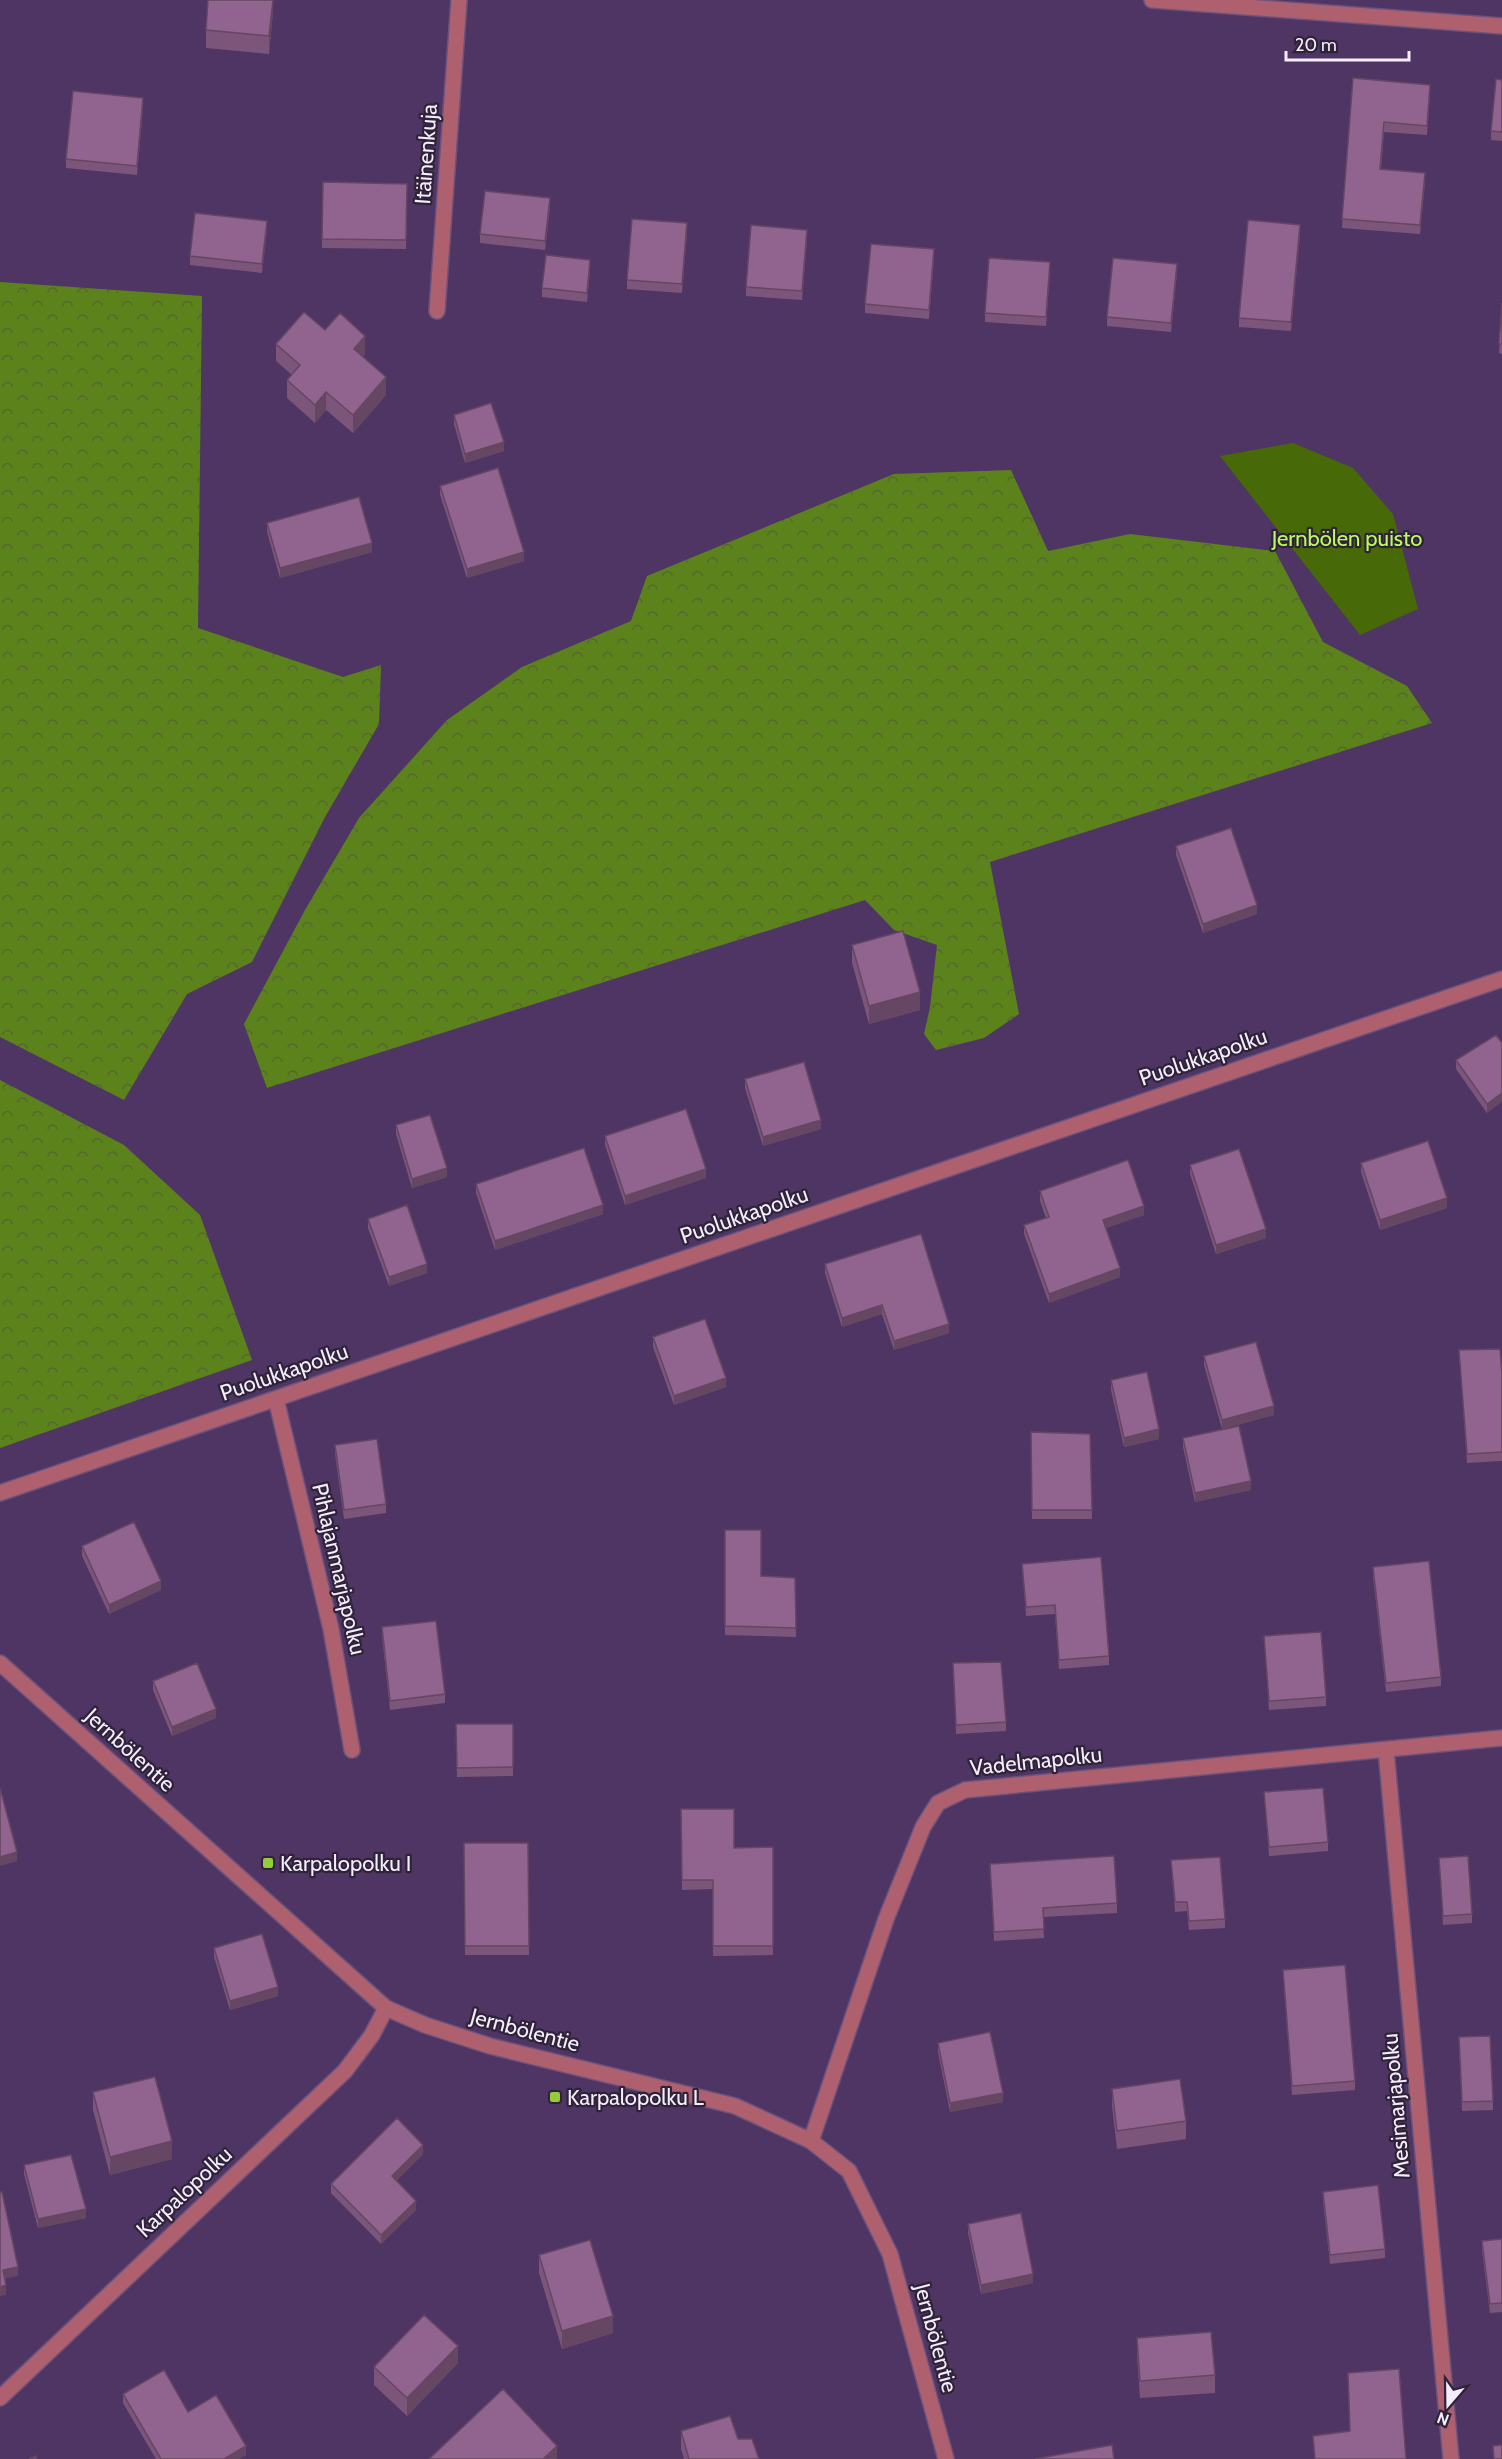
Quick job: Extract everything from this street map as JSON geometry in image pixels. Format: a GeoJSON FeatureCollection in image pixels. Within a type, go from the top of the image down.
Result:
{"type":"FeatureCollection","features":[{"type":"Feature","properties":{"kind":"street","name":"Itäinenkuja"},"geometry":{"type":"LineString","coordinates":[[437,311],[459,0]]}},
{"type":"Feature","properties":{"kind":"street"},"geometry":{"type":"LineString","coordinates":[[1152,0],[1502,26]]}},
{"type":"Feature","properties":{"kind":"street","name":"Puolukkapolku"},"geometry":{"type":"LineString","coordinates":[[0,1493],[1502,979]]}},
{"type":"Feature","properties":{"kind":"street","name":"Pihlajanmarjapolku"},"geometry":{"type":"LineString","coordinates":[[276,1399],[331,1629],[352,1750]]}},
{"type":"Feature","properties":{"kind":"street","name":"Jernbölentie"},"geometry":{"type":"LineString","coordinates":[[0,1663],[386,2008],[425,2025],[490,2046],[735,2106],[811,2141],[849,2171],[890,2254],[946,2459]]}},
{"type":"Feature","properties":{"kind":"street","name":"Vadelmapolku"},"geometry":{"type":"LineString","coordinates":[[811,2141],[886,1920],[923,1827],[938,1803],[965,1790],[1502,1738]]}},
{"type":"Feature","properties":{"kind":"street","name":"Mesimarjapolku"},"geometry":{"type":"LineString","coordinates":[[1386,1750],[1451,2459]]}},
{"type":"Feature","properties":{"kind":"street","name":"Karpalopolku"},"geometry":{"type":"LineString","coordinates":[[0,2398],[345,2071],[372,2035],[386,2008]]}},
{"type":"Feature","properties":{"kind":"green space"},"geometry":{"type":"Polygon","coordinates":[[[0,282],[202,296],[198,628],[343,677],[381,665],[379,724],[325,817],[252,962],[187,994],[124,1100],[0,1037],[0,282]]]}},
{"type":"Feature","properties":{"kind":"green space","name":"Jernbölen puisto"},"geometry":{"type":"Polygon","coordinates":[[[1293,443],[1353,468],[1393,514],[1418,609],[1360,635],[1220,456],[1293,443]]]}},
{"type":"Feature","properties":{"kind":"green space"},"geometry":{"type":"Polygon","coordinates":[[[1011,470],[1048,551],[1130,534],[1275,551],[1323,642],[1407,686],[1432,723],[990,862],[1019,1014],[984,1038],[936,1050],[924,1034],[930,1007],[937,945],[894,930],[865,900],[267,1088],[244,1024],[305,910],[359,818],[447,720],[522,667],[631,621],[647,576],[894,474],[1011,470]]]}},
{"type":"Feature","properties":{"kind":"green space"},"geometry":{"type":"Polygon","coordinates":[[[0,1080],[124,1145],[200,1215],[252,1360],[0,1448],[0,1080]]]}},
{"type":"Feature","properties":{"kind":"building"},"geometry":{"type":"Polygon","coordinates":[[[208,0],[273,0],[269,36],[206,30],[208,0]]]}},
{"type":"Feature","properties":{"kind":"building"},"geometry":{"type":"Polygon","coordinates":[[[1353,78],[1430,85],[1427,126],[1384,122],[1380,169],[1425,173],[1420,225],[1342,219],[1353,78]]]}},
{"type":"Feature","properties":{"kind":"building"},"geometry":{"type":"Polygon","coordinates":[[[1496,79],[1502,80],[1502,132],[1491,131],[1496,79]]]}},
{"type":"Feature","properties":{"kind":"building"},"geometry":{"type":"Polygon","coordinates":[[[73,91],[143,98],[137,166],[66,159],[73,91]]]}},
{"type":"Feature","properties":{"kind":"building"},"geometry":{"type":"Polygon","coordinates":[[[323,182],[407,184],[406,240],[322,239],[323,182]]]}},
{"type":"Feature","properties":{"kind":"building"},"geometry":{"type":"Polygon","coordinates":[[[485,191],[550,198],[545,241],[480,234],[485,191]]]}},
{"type":"Feature","properties":{"kind":"building"},"geometry":{"type":"Polygon","coordinates":[[[195,213],[267,221],[262,264],[190,256],[195,213]]]}},
{"type":"Feature","properties":{"kind":"building"},"geometry":{"type":"Polygon","coordinates":[[[632,219],[687,223],[682,284],[627,280],[632,219]]]}},
{"type":"Feature","properties":{"kind":"building"},"geometry":{"type":"Polygon","coordinates":[[[1248,220],[1300,225],[1291,322],[1239,318],[1248,220]]]}},
{"type":"Feature","properties":{"kind":"building"},"geometry":{"type":"Polygon","coordinates":[[[751,225],[807,230],[802,291],[746,287],[751,225]]]}},
{"type":"Feature","properties":{"kind":"building"},"geometry":{"type":"Polygon","coordinates":[[[871,244],[934,249],[929,310],[865,304],[871,244]]]}},
{"type":"Feature","properties":{"kind":"building"},"geometry":{"type":"Polygon","coordinates":[[[546,255],[590,260],[587,293],[542,288],[546,255]]]}},
{"type":"Feature","properties":{"kind":"building"},"geometry":{"type":"Polygon","coordinates":[[[989,258],[1050,262],[1046,317],[985,313],[989,258]]]}},
{"type":"Feature","properties":{"kind":"building"},"geometry":{"type":"Polygon","coordinates":[[[1113,258],[1177,264],[1171,323],[1107,317],[1113,258]]]}},
{"type":"Feature","properties":{"kind":"building"},"geometry":{"type":"Polygon","coordinates":[[[1502,303],[1502,344],[1499,344],[1502,303]]]}},
{"type":"Feature","properties":{"kind":"building"},"geometry":{"type":"Polygon","coordinates":[[[304,312],[325,330],[340,313],[365,336],[354,349],[386,377],[353,415],[326,392],[315,405],[287,380],[300,365],[276,344],[304,312]]]}},
{"type":"Feature","properties":{"kind":"building"},"geometry":{"type":"Polygon","coordinates":[[[491,403],[504,442],[465,454],[454,415],[491,403]]]}},
{"type":"Feature","properties":{"kind":"building"},"geometry":{"type":"Polygon","coordinates":[[[498,468],[524,552],[467,569],[440,486],[498,468]]]}},
{"type":"Feature","properties":{"kind":"building"},"geometry":{"type":"Polygon","coordinates":[[[359,497],[372,543],[280,568],[267,523],[359,497]]]}},
{"type":"Feature","properties":{"kind":"building"},"geometry":{"type":"Polygon","coordinates":[[[1231,828],[1257,905],[1203,924],[1176,846],[1231,828]]]}},
{"type":"Feature","properties":{"kind":"building"},"geometry":{"type":"Polygon","coordinates":[[[903,931],[920,992],[869,1006],[852,945],[903,931]]]}},
{"type":"Feature","properties":{"kind":"building"},"geometry":{"type":"Polygon","coordinates":[[[1496,1035],[1502,1043],[1502,1093],[1487,1104],[1456,1060],[1496,1035]]]}},
{"type":"Feature","properties":{"kind":"building"},"geometry":{"type":"Polygon","coordinates":[[[804,1062],[821,1120],[763,1137],[745,1079],[804,1062]]]}},
{"type":"Feature","properties":{"kind":"building"},"geometry":{"type":"Polygon","coordinates":[[[686,1109],[706,1169],[625,1196],[605,1136],[686,1109]]]}},
{"type":"Feature","properties":{"kind":"building"},"geometry":{"type":"Polygon","coordinates":[[[430,1115],[447,1168],[412,1179],[396,1125],[430,1115]]]}},
{"type":"Feature","properties":{"kind":"building"},"geometry":{"type":"Polygon","coordinates":[[[1428,1141],[1447,1198],[1380,1220],[1361,1163],[1428,1141]]]}},
{"type":"Feature","properties":{"kind":"building"},"geometry":{"type":"Polygon","coordinates":[[[584,1148],[603,1205],[495,1241],[476,1184],[584,1148]]]}},
{"type":"Feature","properties":{"kind":"building"},"geometry":{"type":"Polygon","coordinates":[[[1239,1149],[1266,1229],[1216,1245],[1190,1165],[1239,1149]]]}},
{"type":"Feature","properties":{"kind":"building"},"geometry":{"type":"Polygon","coordinates":[[[1128,1160],[1144,1206],[1103,1220],[1120,1268],[1049,1294],[1024,1225],[1049,1217],[1040,1191],[1128,1160]]]}},
{"type":"Feature","properties":{"kind":"building"},"geometry":{"type":"Polygon","coordinates":[[[407,1205],[427,1264],[389,1277],[368,1219],[407,1205]]]}},
{"type":"Feature","properties":{"kind":"building"},"geometry":{"type":"Polygon","coordinates":[[[921,1234],[949,1324],[894,1341],[882,1305],[842,1318],[825,1264],[921,1234]]]}},
{"type":"Feature","properties":{"kind":"building"},"geometry":{"type":"Polygon","coordinates":[[[705,1319],[726,1378],[674,1396],[653,1337],[705,1319]]]}},
{"type":"Feature","properties":{"kind":"building"},"geometry":{"type":"Polygon","coordinates":[[[1256,1342],[1274,1406],[1222,1420],[1204,1356],[1256,1342]]]}},
{"type":"Feature","properties":{"kind":"building"},"geometry":{"type":"Polygon","coordinates":[[[1500,1349],[1502,1452],[1467,1454],[1459,1350],[1500,1349]]]}},
{"type":"Feature","properties":{"kind":"building"},"geometry":{"type":"Polygon","coordinates":[[[1147,1372],[1159,1429],[1124,1438],[1111,1380],[1147,1372]]]}},
{"type":"Feature","properties":{"kind":"building"},"geometry":{"type":"Polygon","coordinates":[[[1239,1426],[1251,1481],[1195,1493],[1183,1438],[1239,1426]]]}},
{"type":"Feature","properties":{"kind":"building"},"geometry":{"type":"Polygon","coordinates":[[[1031,1432],[1090,1434],[1092,1510],[1032,1510],[1031,1432]]]}},
{"type":"Feature","properties":{"kind":"building"},"geometry":{"type":"Polygon","coordinates":[[[377,1439],[386,1504],[344,1510],[335,1445],[377,1439]]]}},
{"type":"Feature","properties":{"kind":"building"},"geometry":{"type":"Polygon","coordinates":[[[134,1522],[161,1581],[109,1605],[82,1546],[134,1522]]]}},
{"type":"Feature","properties":{"kind":"building"},"geometry":{"type":"Polygon","coordinates":[[[725,1530],[761,1530],[761,1576],[795,1578],[796,1628],[725,1626],[725,1530]]]}},
{"type":"Feature","properties":{"kind":"building"},"geometry":{"type":"Polygon","coordinates":[[[1101,1557],[1109,1656],[1059,1660],[1055,1605],[1026,1607],[1022,1564],[1101,1557]]]}},
{"type":"Feature","properties":{"kind":"building"},"geometry":{"type":"Polygon","coordinates":[[[1429,1561],[1441,1677],[1386,1683],[1373,1567],[1429,1561]]]}},
{"type":"Feature","properties":{"kind":"building"},"geometry":{"type":"Polygon","coordinates":[[[436,1621],[445,1694],[390,1701],[382,1627],[436,1621]]]}},
{"type":"Feature","properties":{"kind":"building"},"geometry":{"type":"Polygon","coordinates":[[[1321,1632],[1326,1697],[1269,1701],[1264,1636],[1321,1632]]]}},
{"type":"Feature","properties":{"kind":"building"},"geometry":{"type":"Polygon","coordinates":[[[1001,1662],[1006,1722],[956,1725],[953,1663],[1001,1662]]]}},
{"type":"Feature","properties":{"kind":"building"},"geometry":{"type":"Polygon","coordinates":[[[197,1663],[216,1709],[172,1727],[153,1681],[197,1663]]]}},
{"type":"Feature","properties":{"kind":"building"},"geometry":{"type":"Polygon","coordinates":[[[456,1724],[513,1724],[513,1767],[457,1768],[456,1724]]]}},
{"type":"Feature","properties":{"kind":"building"},"geometry":{"type":"Polygon","coordinates":[[[0,1788],[17,1852],[0,1857],[0,1788]]]}},
{"type":"Feature","properties":{"kind":"building"},"geometry":{"type":"Polygon","coordinates":[[[1323,1788],[1328,1842],[1269,1847],[1264,1792],[1323,1788]]]}},
{"type":"Feature","properties":{"kind":"building"},"geometry":{"type":"Polygon","coordinates":[[[681,1809],[734,1809],[734,1848],[773,1847],[773,1946],[713,1946],[713,1880],[682,1880],[681,1809]]]}},
{"type":"Feature","properties":{"kind":"building"},"geometry":{"type":"Polygon","coordinates":[[[464,1843],[528,1843],[529,1946],[465,1946],[464,1843]]]}},
{"type":"Feature","properties":{"kind":"building"},"geometry":{"type":"Polygon","coordinates":[[[1114,1856],[1117,1903],[1043,1908],[1044,1929],[994,1932],[990,1864],[1114,1856]]]}},
{"type":"Feature","properties":{"kind":"building"},"geometry":{"type":"Polygon","coordinates":[[[1468,1856],[1472,1914],[1443,1916],[1439,1858],[1468,1856]]]}},
{"type":"Feature","properties":{"kind":"building"},"geometry":{"type":"Polygon","coordinates":[[[1220,1857],[1225,1919],[1189,1921],[1187,1902],[1175,1902],[1171,1860],[1220,1857]]]}},
{"type":"Feature","properties":{"kind":"building"},"geometry":{"type":"Polygon","coordinates":[[[262,1934],[278,1987],[230,2001],[214,1948],[262,1934]]]}},
{"type":"Feature","properties":{"kind":"building"},"geometry":{"type":"Polygon","coordinates":[[[1345,1965],[1355,2081],[1292,2086],[1283,1970],[1345,1965]]]}},
{"type":"Feature","properties":{"kind":"building"},"geometry":{"type":"Polygon","coordinates":[[[990,2032],[1003,2093],[950,2103],[938,2043],[990,2032]]]}},
{"type":"Feature","properties":{"kind":"building"},"geometry":{"type":"Polygon","coordinates":[[[1490,2036],[1493,2101],[1462,2102],[1459,2037],[1490,2036]]]}},
{"type":"Feature","properties":{"kind":"building"},"geometry":{"type":"Polygon","coordinates":[[[155,2077],[172,2141],[110,2157],[93,2092],[155,2077]]]}},
{"type":"Feature","properties":{"kind":"building"},"geometry":{"type":"Polygon","coordinates":[[[1180,2079],[1186,2121],[1117,2131],[1112,2089],[1180,2079]]]}},
{"type":"Feature","properties":{"kind":"building"},"geometry":{"type":"Polygon","coordinates":[[[397,2118],[423,2145],[392,2176],[416,2201],[381,2235],[331,2184],[397,2118]]]}},
{"type":"Feature","properties":{"kind":"building"},"geometry":{"type":"Polygon","coordinates":[[[71,2155],[86,2209],[38,2219],[24,2165],[71,2155]]]}},
{"type":"Feature","properties":{"kind":"building"},"geometry":{"type":"Polygon","coordinates":[[[1378,2185],[1385,2249],[1330,2255],[1323,2192],[1378,2185]]]}},
{"type":"Feature","properties":{"kind":"building"},"geometry":{"type":"Polygon","coordinates":[[[0,2192],[2,2192],[18,2267],[3,2270],[6,2285],[0,2287],[0,2192]]]}},
{"type":"Feature","properties":{"kind":"building"},"geometry":{"type":"Polygon","coordinates":[[[1021,2213],[1033,2274],[981,2285],[968,2224],[1021,2213]]]}},
{"type":"Feature","properties":{"kind":"building"},"geometry":{"type":"Polygon","coordinates":[[[1502,2239],[1502,2303],[1490,2304],[1482,2241],[1502,2239]]]}},
{"type":"Feature","properties":{"kind":"building"},"geometry":{"type":"Polygon","coordinates":[[[590,2240],[613,2316],[562,2331],[539,2255],[590,2240]]]}},
{"type":"Feature","properties":{"kind":"building"},"geometry":{"type":"Polygon","coordinates":[[[424,2315],[458,2346],[407,2398],[374,2367],[424,2315]]]}},
{"type":"Feature","properties":{"kind":"building"},"geometry":{"type":"Polygon","coordinates":[[[1211,2332],[1215,2375],[1140,2381],[1137,2338],[1211,2332]]]}},
{"type":"Feature","properties":{"kind":"building"},"geometry":{"type":"Polygon","coordinates":[[[1399,2369],[1406,2459],[1315,2459],[1313,2436],[1350,2431],[1348,2373],[1399,2369]]]}},
{"type":"Feature","properties":{"kind":"building"},"geometry":{"type":"Polygon","coordinates":[[[164,2370],[188,2412],[216,2395],[246,2446],[224,2459],[161,2459],[123,2394],[164,2370]]]}},
{"type":"Feature","properties":{"kind":"building"},"geometry":{"type":"Polygon","coordinates":[[[503,2389],[557,2446],[543,2459],[429,2459],[503,2389]]]}},
{"type":"Feature","properties":{"kind":"building"},"geometry":{"type":"Polygon","coordinates":[[[730,2416],[738,2439],[752,2439],[759,2459],[689,2459],[681,2431],[730,2416]]]}},
{"type":"Feature","properties":{"kind":"building"},"geometry":{"type":"Polygon","coordinates":[[[1112,2445],[1114,2459],[1035,2459],[1112,2445]]]}},
{"type":"Feature","properties":{"kind":"building"},"geometry":{"type":"Polygon","coordinates":[[[1502,2445],[1502,2459],[1494,2459],[1493,2446],[1502,2445]]]}},
{"type":"Feature","properties":{"kind":"place","name":"Karpalopolku I"},"geometry":{"type":"Point","coordinates":[268,1863]}},
{"type":"Feature","properties":{"kind":"place","name":"Karpalopolku L"},"geometry":{"type":"Point","coordinates":[555,2097]}}]}
